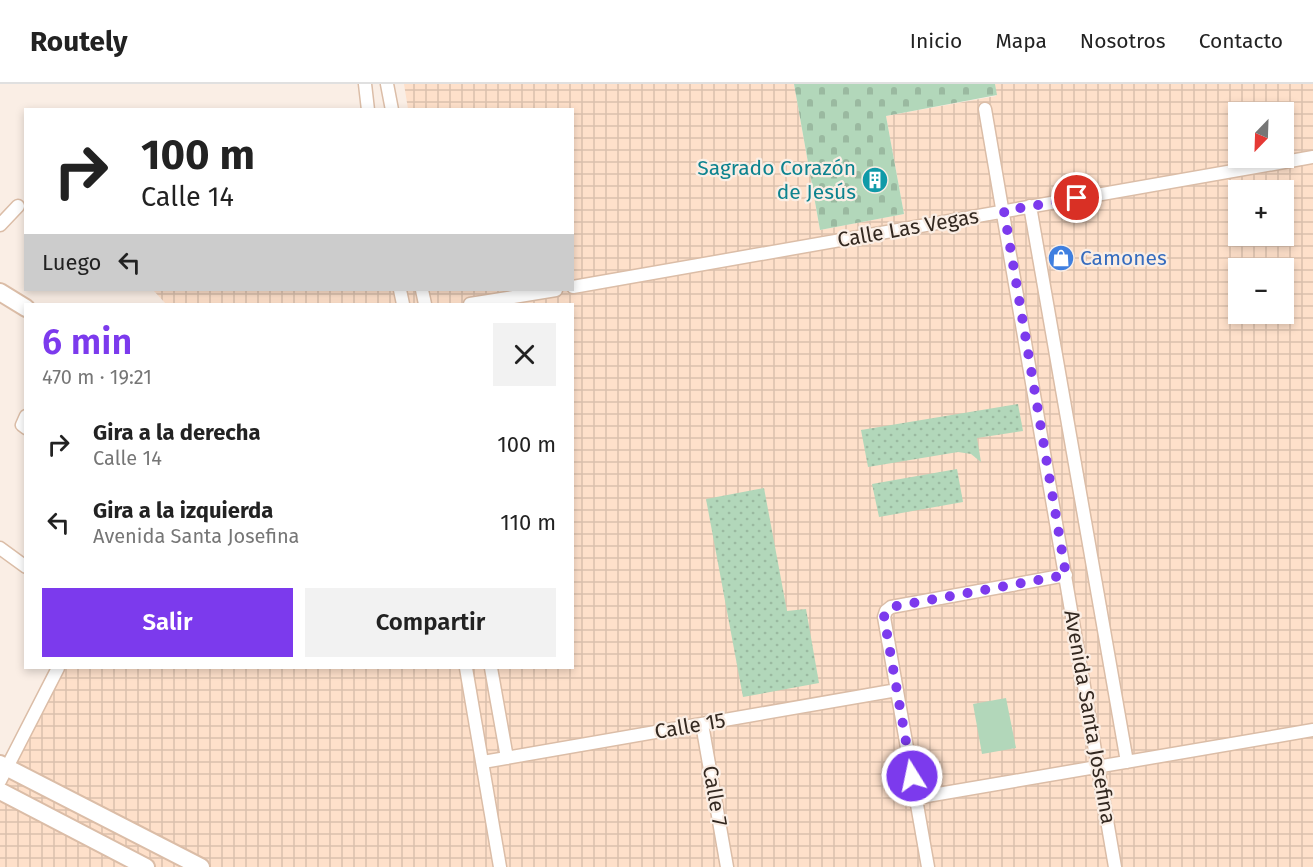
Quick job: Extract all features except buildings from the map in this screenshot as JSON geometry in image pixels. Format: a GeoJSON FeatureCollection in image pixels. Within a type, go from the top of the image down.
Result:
{"type":"FeatureCollection","features":[{"type":"Feature","properties":{"kind":"main road"},"geometry":{"type":"LineString","coordinates":[[0,292],[24,307]]}},
{"type":"Feature","properties":{"kind":"main road"},"geometry":{"type":"LineString","coordinates":[[2,771],[201,867]]}},
{"type":"Feature","properties":{"kind":"main road"},"geometry":{"type":"LineString","coordinates":[[0,791],[146,867]]}},
{"type":"Feature","properties":{"kind":"street"},"geometry":{"type":"LineString","coordinates":[[365,84],[368,108]]}},
{"type":"Feature","properties":{"kind":"street"},"geometry":{"type":"LineString","coordinates":[[387,84],[392,108]]}},
{"type":"Feature","properties":{"kind":"street","name":"Avenida Santa Josefina"},"geometry":{"type":"LineString","coordinates":[[985,109],[1115,867]]}},
{"type":"Feature","properties":{"kind":"street","name":"Calle Las Vegas"},"geometry":{"type":"LineString","coordinates":[[574,286],[1313,157]]}},
{"type":"Feature","properties":{"kind":"street"},"geometry":{"type":"LineString","coordinates":[[0,225],[18,206]]}},
{"type":"Feature","properties":{"kind":"street","name":"Avenida Santa Josefina"},"geometry":{"type":"LineString","coordinates":[[1030,206],[1127,762]]}},
{"type":"Feature","properties":{"kind":"street"},"geometry":{"type":"LineString","coordinates":[[476,303],[550,291]]}},
{"type":"Feature","properties":{"kind":"street"},"geometry":{"type":"LineString","coordinates":[[0,548],[24,566]]}},
{"type":"Feature","properties":{"kind":"street"},"geometry":{"type":"LineString","coordinates":[[928,867],[884,617],[886,611],[891,607],[1066,575]]}},
{"type":"Feature","properties":{"kind":"street"},"geometry":{"type":"LineString","coordinates":[[2,771],[57,669]]}},
{"type":"Feature","properties":{"kind":"street"},"geometry":{"type":"LineString","coordinates":[[466,669],[500,867]]}},
{"type":"Feature","properties":{"kind":"street"},"geometry":{"type":"LineString","coordinates":[[491,669],[507,758]]}},
{"type":"Feature","properties":{"kind":"street","name":"Calle 15"},"geometry":{"type":"LineString","coordinates":[[483,762],[897,690]]}},
{"type":"Feature","properties":{"kind":"street","name":"Calle 7"},"geometry":{"type":"LineString","coordinates":[[702,724],[727,867]]}},
{"type":"Feature","properties":{"kind":"street"},"geometry":{"type":"LineString","coordinates":[[915,798],[1313,730]]}},
{"type":"Feature","properties":{"kind":"shaded area"},"geometry":{"type":"Polygon","coordinates":[[[404,84],[794,84],[820,230],[904,214],[886,116],[996,96],[995,84],[1313,84],[1313,867],[0,867],[0,776],[55,669],[574,669],[574,303],[165,303],[154,291],[574,291],[574,108],[408,108],[404,84]]]}},
{"type":"Feature","properties":{"kind":"green space"},"geometry":{"type":"Polygon","coordinates":[[[794,84],[995,84],[997,95],[886,116],[904,214],[820,230],[794,84]]]}},
{"type":"Feature","properties":{"kind":"green space"},"geometry":{"type":"Polygon","coordinates":[[[1018,404],[1023,431],[977,438],[981,462],[971,454],[958,452],[868,467],[861,430],[1018,404]]]}},
{"type":"Feature","properties":{"kind":"green space"},"geometry":{"type":"Polygon","coordinates":[[[957,469],[963,502],[879,517],[872,484],[957,469]]]}},
{"type":"Feature","properties":{"kind":"green space"},"geometry":{"type":"Polygon","coordinates":[[[764,488],[787,611],[806,609],[819,683],[743,697],[706,499],[764,488]]]}},
{"type":"Feature","properties":{"kind":"green space"},"geometry":{"type":"Polygon","coordinates":[[[1006,698],[1016,748],[982,754],[973,704],[1006,698]]]}},
{"type":"Feature","properties":{"kind":"place","name":"Sagrado Corazón de Jesús"},"geometry":{"type":"Point","coordinates":[875,180]}},
{"type":"Feature","properties":{"kind":"place","name":"Camones"},"geometry":{"type":"Point","coordinates":[1061,258]}},
{"type":"Feature","properties":{"kind":"route"},"geometry":{"type":"LineString","coordinates":[[912,776],[884,617],[886,611],[891,607],[1066,575],[1004,211],[1077,198]]}}]}
